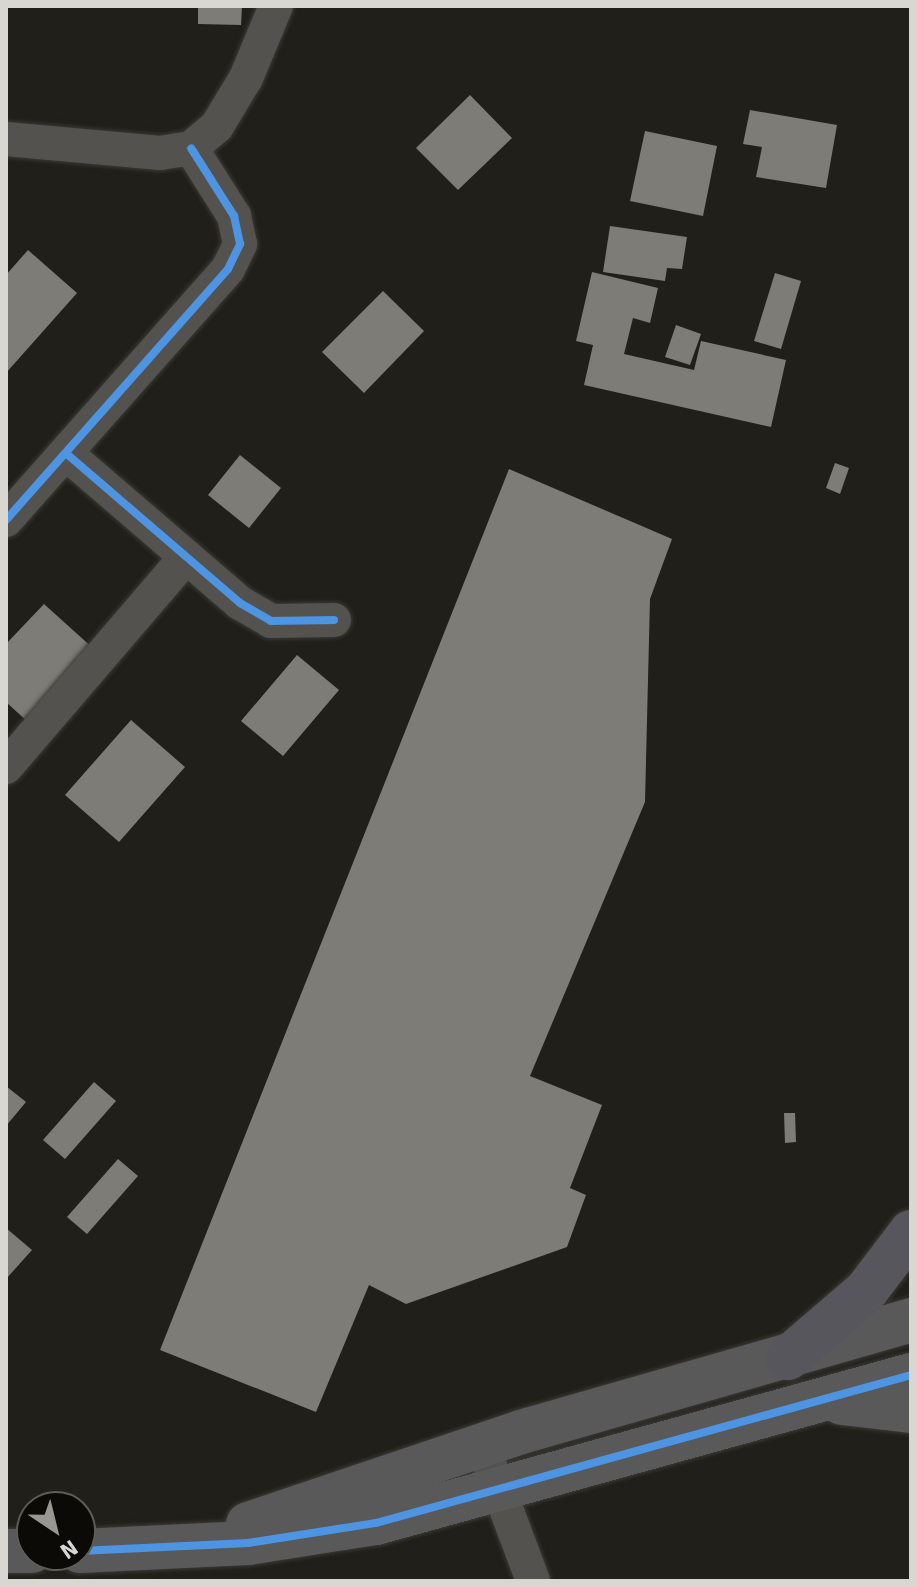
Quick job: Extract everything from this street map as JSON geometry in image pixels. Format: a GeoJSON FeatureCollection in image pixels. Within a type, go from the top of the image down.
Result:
{"type":"FeatureCollection","features":[{"type":"Feature","properties":{"kind":"highway"},"geometry":{"type":"LineString","coordinates":[[788,1358],[866,1291],[911,1232]]}},
{"type":"Feature","properties":{"kind":"street"},"geometry":{"type":"LineString","coordinates":[[6,139],[160,153],[191,148],[217,126],[246,78],[276,6]]}},
{"type":"Feature","properties":{"kind":"street"},"geometry":{"type":"LineString","coordinates":[[6,520],[68,455],[228,269],[240,244],[234,216],[191,148]]}},
{"type":"Feature","properties":{"kind":"street"},"geometry":{"type":"LineString","coordinates":[[68,455],[240,603],[271,621],[334,620]]}},
{"type":"Feature","properties":{"kind":"street"},"geometry":{"type":"LineString","coordinates":[[6,767],[186,557]]}},
{"type":"Feature","properties":{"kind":"street"},"geometry":{"type":"LineString","coordinates":[[140,1547],[252,1523],[483,1447],[911,1320]]}},
{"type":"Feature","properties":{"kind":"street"},"geometry":{"type":"LineString","coordinates":[[96,1550],[312,1536],[498,1490],[911,1375]]}},
{"type":"Feature","properties":{"kind":"street"},"geometry":{"type":"LineString","coordinates":[[817,1401],[911,1411]]}},
{"type":"Feature","properties":{"kind":"street"},"geometry":{"type":"LineString","coordinates":[[483,1447],[533,1581]]}},
{"type":"Feature","properties":{"kind":"building"},"geometry":{"type":"Polygon","coordinates":[[[198,6],[242,6],[241,25],[198,24],[198,6]]]}},
{"type":"Feature","properties":{"kind":"building"},"geometry":{"type":"Polygon","coordinates":[[[470,95],[512,138],[458,190],[416,148],[470,95]]]}},
{"type":"Feature","properties":{"kind":"building"},"geometry":{"type":"Polygon","coordinates":[[[750,110],[837,125],[826,188],[756,177],[762,147],[743,144],[750,110]]]}},
{"type":"Feature","properties":{"kind":"building"},"geometry":{"type":"Polygon","coordinates":[[[645,131],[717,146],[703,216],[630,201],[645,131]]]}},
{"type":"Feature","properties":{"kind":"building"},"geometry":{"type":"Polygon","coordinates":[[[610,226],[687,237],[682,269],[667,268],[665,281],[603,272],[610,226]]]}},
{"type":"Feature","properties":{"kind":"building"},"geometry":{"type":"Polygon","coordinates":[[[28,250],[77,293],[6,373],[6,275],[28,250]]]}},
{"type":"Feature","properties":{"kind":"building"},"geometry":{"type":"Polygon","coordinates":[[[592,272],[658,288],[650,323],[633,318],[624,354],[694,370],[701,341],[786,360],[771,427],[584,385],[593,345],[576,341],[592,272]]]}},
{"type":"Feature","properties":{"kind":"building"},"geometry":{"type":"Polygon","coordinates":[[[775,273],[801,281],[781,349],[754,341],[775,273]]]}},
{"type":"Feature","properties":{"kind":"building"},"geometry":{"type":"Polygon","coordinates":[[[383,291],[424,331],[364,393],[322,352],[383,291]]]}},
{"type":"Feature","properties":{"kind":"building"},"geometry":{"type":"Polygon","coordinates":[[[676,325],[701,334],[690,365],[665,357],[676,325]]]}},
{"type":"Feature","properties":{"kind":"building"},"geometry":{"type":"Polygon","coordinates":[[[240,455],[281,488],[249,528],[208,495],[240,455]]]}},
{"type":"Feature","properties":{"kind":"building"},"geometry":{"type":"Polygon","coordinates":[[[835,463],[849,468],[840,494],[826,488],[835,463]]]}},
{"type":"Feature","properties":{"kind":"building"},"geometry":{"type":"Polygon","coordinates":[[[509,469],[672,539],[650,599],[645,802],[530,1076],[602,1105],[570,1188],[586,1195],[567,1247],[406,1304],[369,1285],[316,1412],[160,1350],[509,469]]]}},
{"type":"Feature","properties":{"kind":"building"},"geometry":{"type":"Polygon","coordinates":[[[44,604],[95,650],[29,723],[6,702],[6,644],[44,604]]]}},
{"type":"Feature","properties":{"kind":"building"},"geometry":{"type":"Polygon","coordinates":[[[297,655],[339,690],[283,756],[241,721],[297,655]]]}},
{"type":"Feature","properties":{"kind":"building"},"geometry":{"type":"Polygon","coordinates":[[[131,720],[185,767],[119,842],[65,795],[131,720]]]}},
{"type":"Feature","properties":{"kind":"building"},"geometry":{"type":"Polygon","coordinates":[[[94,1082],[116,1101],[65,1159],[43,1140],[94,1082]]]}},
{"type":"Feature","properties":{"kind":"building"},"geometry":{"type":"Polygon","coordinates":[[[6,1086],[26,1102],[6,1126],[6,1086]]]}},
{"type":"Feature","properties":{"kind":"building"},"geometry":{"type":"Polygon","coordinates":[[[784,1113],[795,1113],[796,1142],[785,1143],[784,1113]]]}},
{"type":"Feature","properties":{"kind":"building"},"geometry":{"type":"Polygon","coordinates":[[[118,1159],[138,1176],[87,1234],[67,1217],[118,1159]]]}},
{"type":"Feature","properties":{"kind":"building"},"geometry":{"type":"Polygon","coordinates":[[[6,1228],[32,1250],[6,1279],[6,1228]]]}},
{"type":"Feature","properties":{"kind":"cycle path"},"geometry":{"type":"LineString","coordinates":[[6,520],[228,269],[240,244],[234,216],[191,148]]}},
{"type":"Feature","properties":{"kind":"cycle path"},"geometry":{"type":"LineString","coordinates":[[68,455],[240,603],[271,621],[334,620]]}},
{"type":"Feature","properties":{"kind":"cycle path"},"geometry":{"type":"LineString","coordinates":[[96,1550],[248,1543],[376,1523],[911,1375]]}}]}
